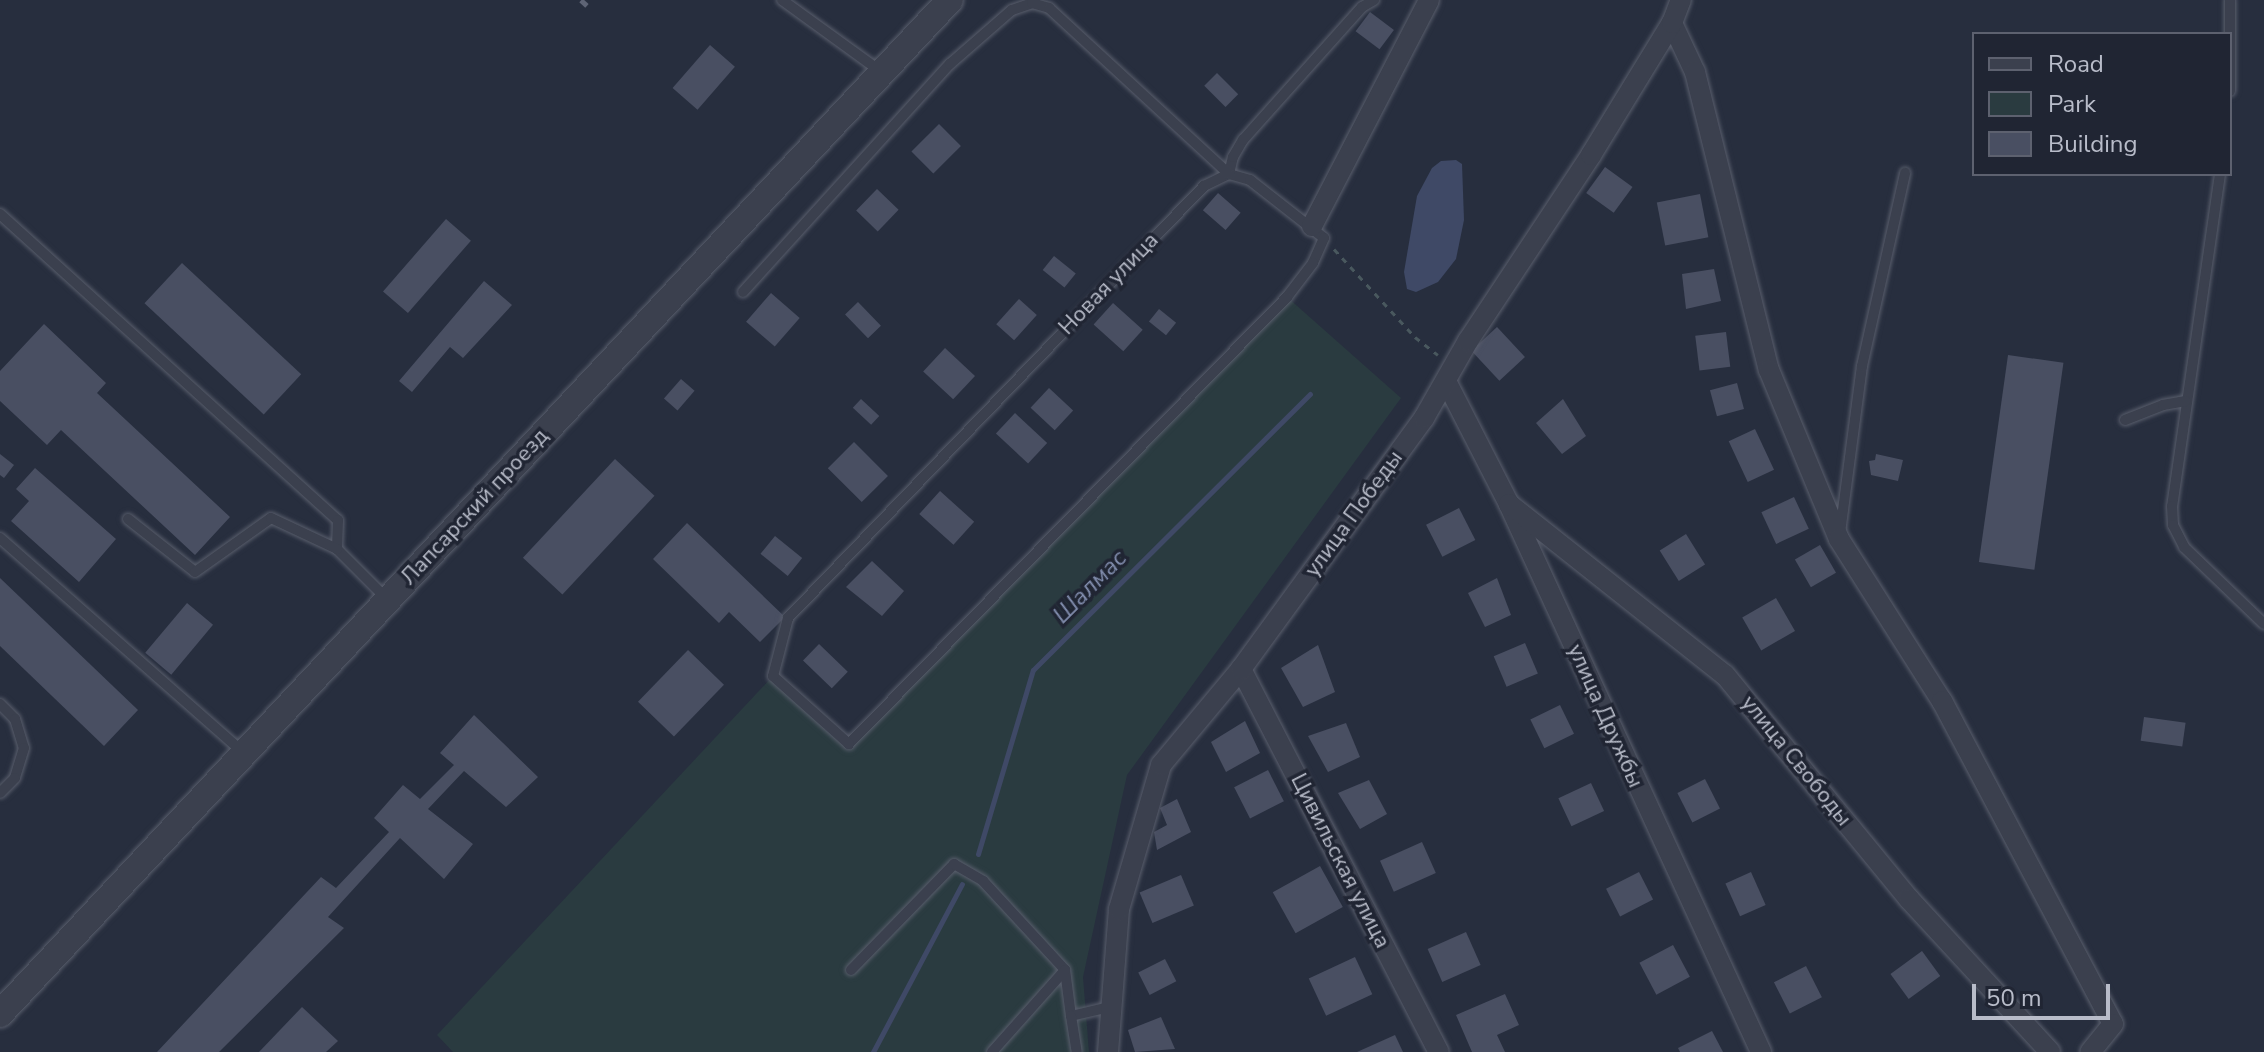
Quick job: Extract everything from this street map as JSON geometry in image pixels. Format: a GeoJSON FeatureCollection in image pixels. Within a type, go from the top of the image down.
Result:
{"type":"FeatureCollection","features":[{"type":"Feature","properties":{"kind":"street","name":"Лапсарский проезд"},"geometry":{"type":"LineString","coordinates":[[0,1014],[950,0]]}},
{"type":"Feature","properties":{"kind":"street"},"geometry":{"type":"LineString","coordinates":[[1318,232],[1429,0]]}},
{"type":"Feature","properties":{"kind":"street","name":"улица Победы"},"geometry":{"type":"LineString","coordinates":[[1108,1052],[1109,1007],[1119,909],[1161,765],[1241,669],[1450,374],[1591,155],[1672,23],[1681,0]]}},
{"type":"Feature","properties":{"kind":"street"},"geometry":{"type":"LineString","coordinates":[[1672,23],[1695,72],[1769,370],[1839,539],[1942,701],[2113,1024],[2090,1052]]}},
{"type":"Feature","properties":{"kind":"street","name":"улица Дружбы"},"geometry":{"type":"LineString","coordinates":[[1450,374],[1761,1052]]}},
{"type":"Feature","properties":{"kind":"street","name":"улица Свободы"},"geometry":{"type":"LineString","coordinates":[[1509,504],[1725,675],[1909,899],[2050,1052]]}},
{"type":"Feature","properties":{"kind":"street","name":"Цивильская улица"},"geometry":{"type":"LineString","coordinates":[[1241,669],[1439,1052]]}},
{"type":"Feature","properties":{"kind":"lane"},"geometry":{"type":"LineString","coordinates":[[782,0],[882,73]]}},
{"type":"Feature","properties":{"kind":"lane"},"geometry":{"type":"LineString","coordinates":[[1229,174],[1233,157],[1243,140],[1362,7],[1374,0]]}},
{"type":"Feature","properties":{"kind":"lane"},"geometry":{"type":"LineString","coordinates":[[2230,0],[2230,32]]}},
{"type":"Feature","properties":{"kind":"lane"},"geometry":{"type":"LineString","coordinates":[[743,292],[950,64],[1012,10],[1032,3],[1049,8],[1229,174],[1250,180],[1318,232]]}},
{"type":"Feature","properties":{"kind":"lane"},"geometry":{"type":"LineString","coordinates":[[1839,539],[1862,366],[1905,173]]}},
{"type":"Feature","properties":{"kind":"lane","name":"Новая улица"},"geometry":{"type":"LineString","coordinates":[[1229,174],[1204,186],[788,618],[773,676],[849,744],[1287,297],[1313,263],[1318,232]]}},
{"type":"Feature","properties":{"kind":"lane"},"geometry":{"type":"LineString","coordinates":[[2220,176],[2186,401],[2172,506],[2173,525],[2184,547],[2264,624]]}},
{"type":"Feature","properties":{"kind":"lane"},"geometry":{"type":"LineString","coordinates":[[0,214],[338,520],[337,549]]}},
{"type":"Feature","properties":{"kind":"lane"},"geometry":{"type":"LineString","coordinates":[[2125,420],[2163,405],[2186,401]]}},
{"type":"Feature","properties":{"kind":"lane"},"geometry":{"type":"LineString","coordinates":[[128,519],[195,572],[271,518],[337,549],[388,600]]}},
{"type":"Feature","properties":{"kind":"lane"},"geometry":{"type":"LineString","coordinates":[[0,538],[245,753]]}},
{"type":"Feature","properties":{"kind":"lane"},"geometry":{"type":"LineString","coordinates":[[0,704],[15,719],[24,748],[15,778],[0,793]]}},
{"type":"Feature","properties":{"kind":"lane"},"geometry":{"type":"LineString","coordinates":[[851,970],[954,864],[983,881],[1065,970],[1077,1052]]}},
{"type":"Feature","properties":{"kind":"lane"},"geometry":{"type":"LineString","coordinates":[[992,1052],[1065,970]]}},
{"type":"Feature","properties":{"kind":"lane"},"geometry":{"type":"LineString","coordinates":[[1071,1016],[1109,1007]]}},
{"type":"Feature","properties":{"kind":"path"},"geometry":{"type":"LineString","coordinates":[[1318,232],[1450,374]]}},
{"type":"Feature","properties":{"kind":"green space"},"geometry":{"type":"Polygon","coordinates":[[[1287,297],[1401,398],[1127,775],[1083,977],[1089,1052],[453,1052],[437,1035],[773,676],[848,744],[1287,297]]]}},
{"type":"Feature","properties":{"kind":"water"},"geometry":{"type":"Polygon","coordinates":[[[1456,160],[1462,164],[1464,220],[1456,259],[1438,282],[1416,292],[1407,289],[1404,272],[1417,196],[1432,168],[1441,161],[1456,160]]]}},
{"type":"Feature","properties":{"kind":"building"},"geometry":{"type":"Polygon","coordinates":[[[1370,12],[1394,30],[1380,49],[1356,31],[1370,12]]]}},
{"type":"Feature","properties":{"kind":"building"},"geometry":{"type":"Polygon","coordinates":[[[710,45],[735,67],[698,110],[673,88],[710,45]]]}},
{"type":"Feature","properties":{"kind":"building"},"geometry":{"type":"Polygon","coordinates":[[[1217,73],[1238,94],[1225,107],[1204,86],[1217,73]]]}},
{"type":"Feature","properties":{"kind":"building"},"geometry":{"type":"Polygon","coordinates":[[[939,124],[961,146],[933,173],[911,152],[939,124]]]}},
{"type":"Feature","properties":{"kind":"building"},"geometry":{"type":"Polygon","coordinates":[[[1605,167],[1633,187],[1614,213],[1586,193],[1605,167]]]}},
{"type":"Feature","properties":{"kind":"building"},"geometry":{"type":"Polygon","coordinates":[[[877,189],[899,210],[878,231],[856,211],[877,189]]]}},
{"type":"Feature","properties":{"kind":"building"},"geometry":{"type":"Polygon","coordinates":[[[1218,193],[1241,213],[1226,230],[1203,210],[1218,193]]]}},
{"type":"Feature","properties":{"kind":"building"},"geometry":{"type":"Polygon","coordinates":[[[1700,194],[1708,237],[1665,246],[1657,202],[1700,194]]]}},
{"type":"Feature","properties":{"kind":"building"},"geometry":{"type":"Polygon","coordinates":[[[446,219],[471,241],[408,313],[383,291],[446,219]]]}},
{"type":"Feature","properties":{"kind":"building"},"geometry":{"type":"Polygon","coordinates":[[[1054,256],[1076,274],[1064,288],[1043,270],[1054,256]]]}},
{"type":"Feature","properties":{"kind":"building"},"geometry":{"type":"Polygon","coordinates":[[[182,263],[301,374],[264,414],[144,303],[182,263]]]}},
{"type":"Feature","properties":{"kind":"building"},"geometry":{"type":"Polygon","coordinates":[[[1714,269],[1721,301],[1686,309],[1682,274],[1714,269]]]}},
{"type":"Feature","properties":{"kind":"building"},"geometry":{"type":"Polygon","coordinates":[[[484,281],[512,305],[463,358],[450,347],[412,392],[399,381],[484,281]]]}},
{"type":"Feature","properties":{"kind":"building"},"geometry":{"type":"Polygon","coordinates":[[[771,293],[800,318],[775,347],[746,322],[771,293]]]}},
{"type":"Feature","properties":{"kind":"building"},"geometry":{"type":"Polygon","coordinates":[[[1019,299],[1037,315],[1014,340],[996,324],[1019,299]]]}},
{"type":"Feature","properties":{"kind":"building"},"geometry":{"type":"Polygon","coordinates":[[[858,302],[881,326],[868,338],[845,315],[858,302]]]}},
{"type":"Feature","properties":{"kind":"building"},"geometry":{"type":"Polygon","coordinates":[[[1113,303],[1143,330],[1123,351],[1094,325],[1113,303]]]}},
{"type":"Feature","properties":{"kind":"building"},"geometry":{"type":"Polygon","coordinates":[[[1159,309],[1176,323],[1166,335],[1149,321],[1159,309]]]}},
{"type":"Feature","properties":{"kind":"building"},"geometry":{"type":"Polygon","coordinates":[[[44,324],[106,383],[97,393],[230,517],[195,555],[61,430],[47,445],[0,401],[0,371],[44,324]]]}},
{"type":"Feature","properties":{"kind":"building"},"geometry":{"type":"Polygon","coordinates":[[[1497,327],[1525,357],[1499,381],[1471,351],[1497,327]]]}},
{"type":"Feature","properties":{"kind":"building"},"geometry":{"type":"Polygon","coordinates":[[[1726,332],[1730,367],[1699,371],[1695,336],[1726,332]]]}},
{"type":"Feature","properties":{"kind":"building"},"geometry":{"type":"Polygon","coordinates":[[[945,348],[975,376],[953,399],[923,371],[945,348]]]}},
{"type":"Feature","properties":{"kind":"building"},"geometry":{"type":"Polygon","coordinates":[[[2008,355],[2063,363],[2034,570],[1979,562],[2008,355]]]}},
{"type":"Feature","properties":{"kind":"building"},"geometry":{"type":"Polygon","coordinates":[[[681,379],[695,391],[678,410],[664,399],[681,379]]]}},
{"type":"Feature","properties":{"kind":"building"},"geometry":{"type":"Polygon","coordinates":[[[1737,383],[1744,409],[1717,416],[1710,390],[1737,383]]]}},
{"type":"Feature","properties":{"kind":"building"},"geometry":{"type":"Polygon","coordinates":[[[1049,388],[1073,411],[1055,430],[1031,408],[1049,388]]]}},
{"type":"Feature","properties":{"kind":"building"},"geometry":{"type":"Polygon","coordinates":[[[861,399],[879,416],[871,425],[853,408],[861,399]]]}},
{"type":"Feature","properties":{"kind":"building"},"geometry":{"type":"Polygon","coordinates":[[[1563,399],[1586,436],[1562,454],[1536,423],[1563,399]]]}},
{"type":"Feature","properties":{"kind":"building"},"geometry":{"type":"Polygon","coordinates":[[[1015,413],[1047,443],[1028,463],[996,433],[1015,413]]]}},
{"type":"Feature","properties":{"kind":"building"},"geometry":{"type":"Polygon","coordinates":[[[1755,429],[1774,470],[1748,482],[1729,441],[1755,429]]]}},
{"type":"Feature","properties":{"kind":"building"},"geometry":{"type":"Polygon","coordinates":[[[854,442],[888,476],[862,502],[828,468],[854,442]]]}},
{"type":"Feature","properties":{"kind":"building"},"geometry":{"type":"Polygon","coordinates":[[[0,454],[14,465],[4,478],[0,475],[0,454]]]}},
{"type":"Feature","properties":{"kind":"building"},"geometry":{"type":"Polygon","coordinates":[[[1876,454],[1903,460],[1898,481],[1871,475],[1869,461],[1875,460],[1876,454]]]}},
{"type":"Feature","properties":{"kind":"building"},"geometry":{"type":"Polygon","coordinates":[[[615,459],[654,496],[562,595],[523,558],[615,459]]]}},
{"type":"Feature","properties":{"kind":"building"},"geometry":{"type":"Polygon","coordinates":[[[35,468],[116,539],[79,582],[11,521],[29,501],[16,489],[35,468]]]}},
{"type":"Feature","properties":{"kind":"building"},"geometry":{"type":"Polygon","coordinates":[[[940,491],[974,522],[953,545],[919,514],[940,491]]]}},
{"type":"Feature","properties":{"kind":"building"},"geometry":{"type":"Polygon","coordinates":[[[1794,497],[1809,529],[1776,544],[1761,512],[1794,497]]]}},
{"type":"Feature","properties":{"kind":"building"},"geometry":{"type":"Polygon","coordinates":[[[1459,508],[1475,540],[1442,557],[1426,525],[1459,508]]]}},
{"type":"Feature","properties":{"kind":"building"},"geometry":{"type":"Polygon","coordinates":[[[687,523],[785,617],[760,642],[729,612],[719,623],[653,559],[687,523]]]}},
{"type":"Feature","properties":{"kind":"building"},"geometry":{"type":"Polygon","coordinates":[[[1686,534],[1705,565],[1679,581],[1660,550],[1686,534]]]}},
{"type":"Feature","properties":{"kind":"building"},"geometry":{"type":"Polygon","coordinates":[[[775,536],[802,558],[788,576],[761,554],[775,536]]]}},
{"type":"Feature","properties":{"kind":"building"},"geometry":{"type":"Polygon","coordinates":[[[1820,545],[1836,573],[1811,587],[1795,560],[1820,545]]]}},
{"type":"Feature","properties":{"kind":"building"},"geometry":{"type":"Polygon","coordinates":[[[872,561],[904,591],[882,616],[846,587],[872,561]]]}},
{"type":"Feature","properties":{"kind":"building"},"geometry":{"type":"Polygon","coordinates":[[[0,578],[138,710],[104,746],[0,646],[0,578]]]}},
{"type":"Feature","properties":{"kind":"building"},"geometry":{"type":"Polygon","coordinates":[[[1497,578],[1511,615],[1485,627],[1468,593],[1497,578]]]}},
{"type":"Feature","properties":{"kind":"building"},"geometry":{"type":"Polygon","coordinates":[[[1776,598],[1795,631],[1761,650],[1742,618],[1776,598]]]}},
{"type":"Feature","properties":{"kind":"building"},"geometry":{"type":"Polygon","coordinates":[[[187,603],[213,625],[171,675],[145,653],[187,603]]]}},
{"type":"Feature","properties":{"kind":"building"},"geometry":{"type":"Polygon","coordinates":[[[1525,643],[1538,673],[1507,687],[1494,656],[1525,643]]]}},
{"type":"Feature","properties":{"kind":"building"},"geometry":{"type":"Polygon","coordinates":[[[819,644],[848,672],[832,688],[803,661],[819,644]]]}},
{"type":"Feature","properties":{"kind":"building"},"geometry":{"type":"Polygon","coordinates":[[[1318,645],[1335,692],[1303,707],[1281,668],[1318,645]]]}},
{"type":"Feature","properties":{"kind":"building"},"geometry":{"type":"Polygon","coordinates":[[[688,650],[724,685],[674,737],[638,702],[688,650]]]}},
{"type":"Feature","properties":{"kind":"building"},"geometry":{"type":"Polygon","coordinates":[[[1560,705],[1574,734],[1544,748],[1530,719],[1560,705]]]}},
{"type":"Feature","properties":{"kind":"building"},"geometry":{"type":"Polygon","coordinates":[[[474,715],[538,777],[506,807],[464,771],[428,809],[473,844],[444,879],[400,838],[328,917],[344,928],[219,1052],[157,1052],[321,877],[336,888],[389,832],[374,818],[403,785],[420,799],[454,765],[440,753],[474,715]]]}},
{"type":"Feature","properties":{"kind":"building"},"geometry":{"type":"Polygon","coordinates":[[[2144,717],[2186,723],[2182,747],[2141,741],[2144,717]]]}},
{"type":"Feature","properties":{"kind":"building"},"geometry":{"type":"Polygon","coordinates":[[[1245,721],[1260,753],[1226,772],[1211,742],[1245,721]]]}},
{"type":"Feature","properties":{"kind":"building"},"geometry":{"type":"Polygon","coordinates":[[[1346,723],[1360,757],[1328,772],[1308,736],[1346,723]]]}},
{"type":"Feature","properties":{"kind":"building"},"geometry":{"type":"Polygon","coordinates":[[[1268,770],[1284,801],[1250,818],[1234,787],[1268,770]]]}},
{"type":"Feature","properties":{"kind":"building"},"geometry":{"type":"Polygon","coordinates":[[[1705,779],[1720,808],[1692,822],[1677,793],[1705,779]]]}},
{"type":"Feature","properties":{"kind":"building"},"geometry":{"type":"Polygon","coordinates":[[[1369,780],[1387,814],[1360,829],[1338,793],[1369,780]]]}},
{"type":"Feature","properties":{"kind":"building"},"geometry":{"type":"Polygon","coordinates":[[[1591,783],[1604,811],[1571,826],[1558,798],[1591,783]]]}},
{"type":"Feature","properties":{"kind":"building"},"geometry":{"type":"Polygon","coordinates":[[[1177,799],[1191,832],[1157,850],[1154,832],[1167,825],[1160,808],[1177,799]]]}},
{"type":"Feature","properties":{"kind":"building"},"geometry":{"type":"Polygon","coordinates":[[[1422,842],[1436,873],[1394,892],[1380,861],[1422,842]]]}},
{"type":"Feature","properties":{"kind":"building"},"geometry":{"type":"Polygon","coordinates":[[[1320,866],[1343,907],[1296,933],[1273,892],[1320,866]]]}},
{"type":"Feature","properties":{"kind":"building"},"geometry":{"type":"Polygon","coordinates":[[[1639,872],[1653,900],[1620,916],[1606,889],[1639,872]]]}},
{"type":"Feature","properties":{"kind":"building"},"geometry":{"type":"Polygon","coordinates":[[[1751,872],[1766,905],[1740,916],[1725,883],[1751,872]]]}},
{"type":"Feature","properties":{"kind":"building"},"geometry":{"type":"Polygon","coordinates":[[[1181,875],[1194,905],[1152,923],[1140,893],[1181,875]]]}},
{"type":"Feature","properties":{"kind":"building"},"geometry":{"type":"Polygon","coordinates":[[[1466,932],[1481,965],[1442,982],[1428,949],[1466,932]]]}},
{"type":"Feature","properties":{"kind":"building"},"geometry":{"type":"Polygon","coordinates":[[[1673,945],[1690,977],[1656,995],[1639,963],[1673,945]]]}},
{"type":"Feature","properties":{"kind":"building"},"geometry":{"type":"Polygon","coordinates":[[[1922,951],[1940,976],[1909,999],[1890,974],[1922,951]]]}},
{"type":"Feature","properties":{"kind":"building"},"geometry":{"type":"Polygon","coordinates":[[[1355,957],[1372,994],[1326,1016],[1309,979],[1355,957]]]}},
{"type":"Feature","properties":{"kind":"building"},"geometry":{"type":"Polygon","coordinates":[[[1165,959],[1176,981],[1150,995],[1138,973],[1165,959]]]}},
{"type":"Feature","properties":{"kind":"building"},"geometry":{"type":"Polygon","coordinates":[[[1806,966],[1822,997],[1790,1014],[1774,982],[1806,966]]]}},
{"type":"Feature","properties":{"kind":"building"},"geometry":{"type":"Polygon","coordinates":[[[1505,994],[1519,1025],[1497,1035],[1505,1052],[1472,1052],[1456,1015],[1505,994]]]}},
{"type":"Feature","properties":{"kind":"building"},"geometry":{"type":"Polygon","coordinates":[[[302,1007],[338,1041],[326,1052],[259,1052],[302,1007]]]}},
{"type":"Feature","properties":{"kind":"building"},"geometry":{"type":"Polygon","coordinates":[[[1161,1017],[1175,1049],[1135,1052],[1128,1030],[1161,1017]]]}},
{"type":"Feature","properties":{"kind":"building"},"geometry":{"type":"Polygon","coordinates":[[[1712,1031],[1723,1052],[1680,1052],[1678,1048],[1712,1031]]]}},
{"type":"Feature","properties":{"kind":"building"},"geometry":{"type":"Polygon","coordinates":[[[1395,1035],[1403,1052],[1357,1052],[1395,1035]]]}},
{"type":"Feature","properties":{"kind":"waterway","name":"Шалмас"},"geometry":{"type":"LineString","coordinates":[[978,854],[1033,670],[1310,394]]}},
{"type":"Feature","properties":{"kind":"waterway","name":"Шалмас"},"geometry":{"type":"LineString","coordinates":[[873,1052],[962,884]]}},
{"type":"Feature","properties":{"kind":"railway"},"geometry":{"type":"LineString","coordinates":[[581,0],[590,8]]}}]}
